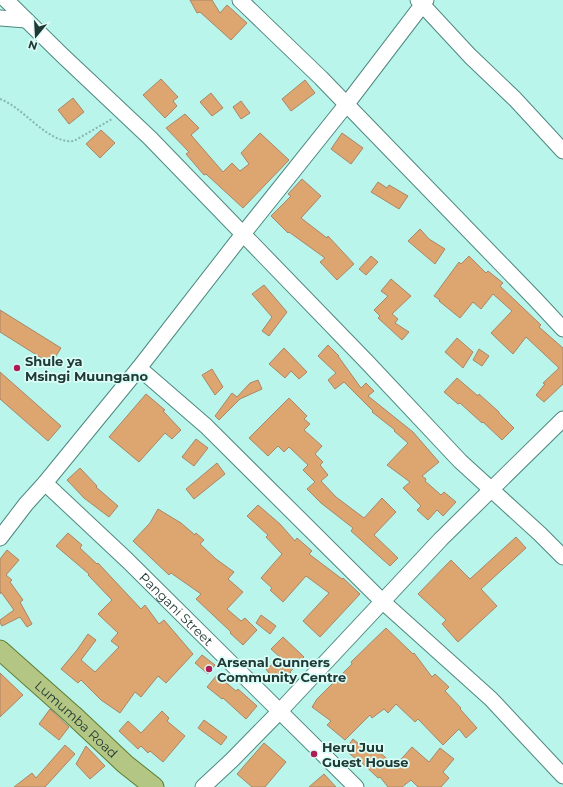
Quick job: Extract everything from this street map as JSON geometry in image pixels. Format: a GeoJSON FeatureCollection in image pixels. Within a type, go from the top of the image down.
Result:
{"type":"FeatureCollection","features":[{"type":"Feature","properties":{"kind":"main road","name":"Lumumba Road"},"geometry":{"type":"LineString","coordinates":[[0,650],[125,764],[154,787]]}},
{"type":"Feature","properties":{"kind":"street"},"geometry":{"type":"LineString","coordinates":[[6,0],[150,138],[367,362],[460,461],[563,556]]}},
{"type":"Feature","properties":{"kind":"street"},"geometry":{"type":"LineString","coordinates":[[240,0],[346,105],[563,329]]}},
{"type":"Feature","properties":{"kind":"street"},"geometry":{"type":"LineString","coordinates":[[0,538],[26,504],[139,368],[346,105],[423,1],[470,56],[515,99],[563,150]]}},
{"type":"Feature","properties":{"kind":"street"},"geometry":{"type":"LineString","coordinates":[[0,18],[26,20]]}},
{"type":"Feature","properties":{"kind":"street"},"geometry":{"type":"LineString","coordinates":[[139,368],[206,426],[382,601],[491,699],[563,776]]}},
{"type":"Feature","properties":{"kind":"street"},"geometry":{"type":"LineString","coordinates":[[203,787],[280,711],[441,539],[563,419]]}},
{"type":"Feature","properties":{"kind":"street","name":"Pangani Street"},"geometry":{"type":"LineString","coordinates":[[45,483],[127,560],[356,787]]}},
{"type":"Feature","properties":{"kind":"path"},"geometry":{"type":"LineString","coordinates":[[0,99],[14,106],[60,140],[68,142],[74,141],[123,112]]}},
{"type":"Feature","properties":{"kind":"building"},"geometry":{"type":"Polygon","coordinates":[[[190,0],[212,0],[220,13],[227,5],[247,23],[231,40],[200,12],[197,13],[190,0]]]}},
{"type":"Feature","properties":{"kind":"building"},"geometry":{"type":"Polygon","coordinates":[[[161,79],[178,97],[173,101],[177,106],[165,118],[143,95],[161,79]]]}},
{"type":"Feature","properties":{"kind":"building"},"geometry":{"type":"Polygon","coordinates":[[[305,80],[315,93],[291,111],[282,99],[305,80]]]}},
{"type":"Feature","properties":{"kind":"building"},"geometry":{"type":"Polygon","coordinates":[[[211,93],[223,108],[212,116],[200,102],[211,93]]]}},
{"type":"Feature","properties":{"kind":"building"},"geometry":{"type":"Polygon","coordinates":[[[73,98],[84,112],[69,124],[58,110],[73,98]]]}},
{"type":"Feature","properties":{"kind":"building"},"geometry":{"type":"Polygon","coordinates":[[[241,101],[250,113],[241,119],[233,107],[241,101]]]}},
{"type":"Feature","properties":{"kind":"building"},"geometry":{"type":"Polygon","coordinates":[[[185,114],[199,128],[191,135],[223,172],[232,163],[240,171],[249,164],[241,153],[260,133],[289,160],[243,208],[206,174],[204,175],[186,154],[189,152],[166,128],[185,114]]]}},
{"type":"Feature","properties":{"kind":"building"},"geometry":{"type":"Polygon","coordinates":[[[101,130],[115,143],[100,158],[86,144],[101,130]]]}},
{"type":"Feature","properties":{"kind":"building"},"geometry":{"type":"Polygon","coordinates":[[[342,133],[363,148],[351,164],[331,149],[342,133]]]}},
{"type":"Feature","properties":{"kind":"building"},"geometry":{"type":"Polygon","coordinates":[[[302,179],[321,196],[301,218],[327,238],[328,236],[354,264],[337,280],[320,262],[325,258],[289,232],[288,233],[271,216],[291,196],[288,194],[302,179]]]}},
{"type":"Feature","properties":{"kind":"building"},"geometry":{"type":"Polygon","coordinates":[[[378,182],[387,188],[389,185],[408,196],[399,209],[371,192],[378,182]]]}},
{"type":"Feature","properties":{"kind":"building"},"geometry":{"type":"Polygon","coordinates":[[[420,229],[429,239],[445,249],[435,264],[408,241],[420,229]]]}},
{"type":"Feature","properties":{"kind":"building"},"geometry":{"type":"Polygon","coordinates":[[[371,256],[378,262],[366,275],[359,269],[371,256]]]}},
{"type":"Feature","properties":{"kind":"building"},"geometry":{"type":"Polygon","coordinates":[[[469,256],[486,273],[488,271],[503,283],[500,286],[541,325],[539,327],[563,348],[563,384],[544,402],[536,395],[545,384],[543,383],[559,368],[526,337],[513,354],[491,333],[512,311],[493,294],[481,309],[473,302],[460,318],[434,296],[459,262],[461,264],[469,256]]]}},
{"type":"Feature","properties":{"kind":"building"},"geometry":{"type":"Polygon","coordinates":[[[391,279],[411,296],[392,314],[398,319],[395,323],[409,332],[402,340],[378,318],[380,316],[374,310],[388,296],[381,291],[391,279]]]}},
{"type":"Feature","properties":{"kind":"building"},"geometry":{"type":"Polygon","coordinates":[[[264,285],[287,312],[269,336],[262,331],[272,317],[252,294],[264,285]]]}},
{"type":"Feature","properties":{"kind":"building"},"geometry":{"type":"Polygon","coordinates":[[[0,310],[61,348],[51,364],[0,332],[0,310]]]}},
{"type":"Feature","properties":{"kind":"building"},"geometry":{"type":"Polygon","coordinates":[[[457,338],[473,352],[463,368],[445,352],[457,338]]]}},
{"type":"Feature","properties":{"kind":"building"},"geometry":{"type":"Polygon","coordinates":[[[328,345],[339,356],[361,388],[366,383],[374,391],[368,396],[413,432],[439,462],[422,476],[426,479],[425,481],[441,495],[444,492],[456,502],[443,516],[437,510],[428,520],[417,510],[421,506],[403,488],[410,482],[387,465],[408,443],[394,431],[395,430],[372,412],[373,411],[344,382],[335,389],[328,380],[336,373],[318,356],[328,345]]]}},
{"type":"Feature","properties":{"kind":"building"},"geometry":{"type":"Polygon","coordinates":[[[284,348],[307,372],[299,379],[291,371],[285,378],[269,364],[284,348]]]}},
{"type":"Feature","properties":{"kind":"building"},"geometry":{"type":"Polygon","coordinates":[[[479,349],[489,356],[482,366],[473,360],[479,349]]]}},
{"type":"Feature","properties":{"kind":"building"},"geometry":{"type":"Polygon","coordinates":[[[212,369],[223,387],[215,395],[202,375],[212,369]]]}},
{"type":"Feature","properties":{"kind":"building"},"geometry":{"type":"Polygon","coordinates":[[[0,372],[61,426],[48,441],[0,399],[0,372]]]}},
{"type":"Feature","properties":{"kind":"building"},"geometry":{"type":"Polygon","coordinates":[[[457,378],[478,396],[479,394],[514,428],[502,440],[483,422],[482,423],[460,403],[458,404],[444,392],[457,378]]]}},
{"type":"Feature","properties":{"kind":"building"},"geometry":{"type":"Polygon","coordinates":[[[258,380],[262,389],[240,399],[219,420],[215,416],[232,393],[237,397],[250,383],[258,380]]]}},
{"type":"Feature","properties":{"kind":"building"},"geometry":{"type":"Polygon","coordinates":[[[146,394],[165,410],[163,411],[181,430],[172,439],[165,433],[139,462],[109,437],[146,394]]]}},
{"type":"Feature","properties":{"kind":"building"},"geometry":{"type":"Polygon","coordinates":[[[289,398],[307,416],[304,419],[310,424],[304,430],[322,446],[315,454],[323,462],[320,465],[328,475],[321,481],[336,497],[364,518],[382,498],[396,512],[374,535],[398,558],[390,566],[351,531],[353,528],[321,503],[307,489],[315,482],[303,470],[308,465],[289,447],[284,452],[278,446],[268,456],[249,438],[289,398]]]}},
{"type":"Feature","properties":{"kind":"building"},"geometry":{"type":"Polygon","coordinates":[[[196,439],[208,448],[194,466],[182,457],[196,439]]]}},
{"type":"Feature","properties":{"kind":"building"},"geometry":{"type":"Polygon","coordinates":[[[217,463],[225,474],[194,499],[186,489],[217,463]]]}},
{"type":"Feature","properties":{"kind":"building"},"geometry":{"type":"Polygon","coordinates":[[[80,468],[97,486],[96,487],[118,506],[109,517],[84,498],[67,480],[80,468]]]}},
{"type":"Feature","properties":{"kind":"building"},"geometry":{"type":"Polygon","coordinates":[[[258,505],[280,524],[295,541],[297,538],[312,551],[309,554],[342,579],[343,578],[360,594],[320,637],[303,621],[329,593],[306,576],[283,602],[270,590],[272,588],[261,578],[282,554],[266,537],[268,535],[247,516],[258,505]]]}},
{"type":"Feature","properties":{"kind":"building"},"geometry":{"type":"Polygon","coordinates":[[[158,509],[181,523],[195,535],[196,533],[204,540],[200,544],[216,559],[234,572],[228,579],[243,592],[227,609],[241,621],[245,618],[257,630],[243,645],[196,599],[201,594],[171,573],[169,575],[133,541],[150,523],[158,509]]]}},
{"type":"Feature","properties":{"kind":"building"},"geometry":{"type":"Polygon","coordinates":[[[68,533],[82,545],[80,548],[97,564],[98,563],[141,609],[145,605],[159,624],[164,620],[193,654],[166,683],[158,676],[141,697],[135,692],[120,713],[101,700],[81,680],[78,683],[61,669],[88,634],[96,640],[81,660],[95,672],[119,647],[111,641],[118,633],[98,614],[112,600],[88,575],[89,574],[56,546],[68,533]]]}},
{"type":"Feature","properties":{"kind":"building"},"geometry":{"type":"Polygon","coordinates":[[[516,537],[526,548],[481,589],[497,606],[458,642],[442,624],[446,620],[418,594],[451,560],[470,579],[516,537]]]}},
{"type":"Feature","properties":{"kind":"building"},"geometry":{"type":"Polygon","coordinates":[[[7,550],[19,560],[6,575],[12,580],[10,582],[23,600],[20,602],[32,624],[27,627],[20,617],[2,626],[0,623],[0,620],[14,610],[1,592],[0,594],[0,559],[7,550]]]}},
{"type":"Feature","properties":{"kind":"building"},"geometry":{"type":"Polygon","coordinates":[[[261,615],[276,626],[270,634],[256,623],[261,615]]]}},
{"type":"Feature","properties":{"kind":"building"},"geometry":{"type":"Polygon","coordinates":[[[386,628],[413,654],[414,653],[432,677],[435,674],[449,687],[445,691],[477,728],[466,738],[459,729],[443,745],[418,719],[415,722],[396,704],[388,713],[384,709],[372,718],[370,715],[345,740],[327,725],[331,721],[312,707],[317,699],[352,664],[351,662],[386,628]]]}},
{"type":"Feature","properties":{"kind":"building"},"geometry":{"type":"Polygon","coordinates":[[[283,637],[304,657],[290,672],[291,673],[276,683],[266,669],[281,658],[271,649],[283,637]]]}},
{"type":"Feature","properties":{"kind":"building"},"geometry":{"type":"Polygon","coordinates":[[[202,655],[215,665],[208,674],[195,663],[202,655]]]}},
{"type":"Feature","properties":{"kind":"building"},"geometry":{"type":"Polygon","coordinates":[[[0,673],[23,695],[0,717],[0,673]]]}},
{"type":"Feature","properties":{"kind":"building"},"geometry":{"type":"Polygon","coordinates":[[[217,675],[236,691],[238,689],[257,706],[246,719],[223,698],[222,699],[207,687],[217,675]]]}},
{"type":"Feature","properties":{"kind":"building"},"geometry":{"type":"Polygon","coordinates":[[[50,709],[69,727],[59,740],[39,724],[50,709]]]}},
{"type":"Feature","properties":{"kind":"building"},"geometry":{"type":"Polygon","coordinates":[[[162,711],[169,718],[167,721],[185,736],[163,762],[150,751],[148,753],[141,746],[138,749],[119,731],[128,721],[141,733],[162,711]]]}},
{"type":"Feature","properties":{"kind":"building"},"geometry":{"type":"Polygon","coordinates":[[[204,720],[227,737],[221,745],[198,728],[204,720]]]}},
{"type":"Feature","properties":{"kind":"building"},"geometry":{"type":"Polygon","coordinates":[[[353,739],[371,754],[376,749],[395,766],[412,747],[429,762],[440,748],[454,759],[443,772],[449,778],[441,787],[418,787],[411,780],[402,787],[388,787],[380,777],[378,778],[357,758],[356,759],[345,750],[353,739]]]}},
{"type":"Feature","properties":{"kind":"building"},"geometry":{"type":"Polygon","coordinates":[[[264,743],[286,762],[265,787],[252,787],[237,774],[264,743]]]}},
{"type":"Feature","properties":{"kind":"building"},"geometry":{"type":"Polygon","coordinates":[[[65,745],[75,754],[45,787],[14,787],[32,773],[36,778],[65,745]]]}},
{"type":"Feature","properties":{"kind":"building"},"geometry":{"type":"Polygon","coordinates":[[[86,746],[105,766],[90,779],[76,764],[86,746]]]}},
{"type":"Feature","properties":{"kind":"building"},"geometry":{"type":"Polygon","coordinates":[[[324,774],[336,787],[309,787],[324,774]]]}},
{"type":"Feature","properties":{"kind":"place","name":"Shule ya Msingi Muungano"},"geometry":{"type":"Point","coordinates":[17,368]}},
{"type":"Feature","properties":{"kind":"place","name":"Arsenal Gunners Community Centre"},"geometry":{"type":"Point","coordinates":[209,669]}},
{"type":"Feature","properties":{"kind":"place","name":"Heru Juu Guest House"},"geometry":{"type":"Point","coordinates":[314,754]}}]}
